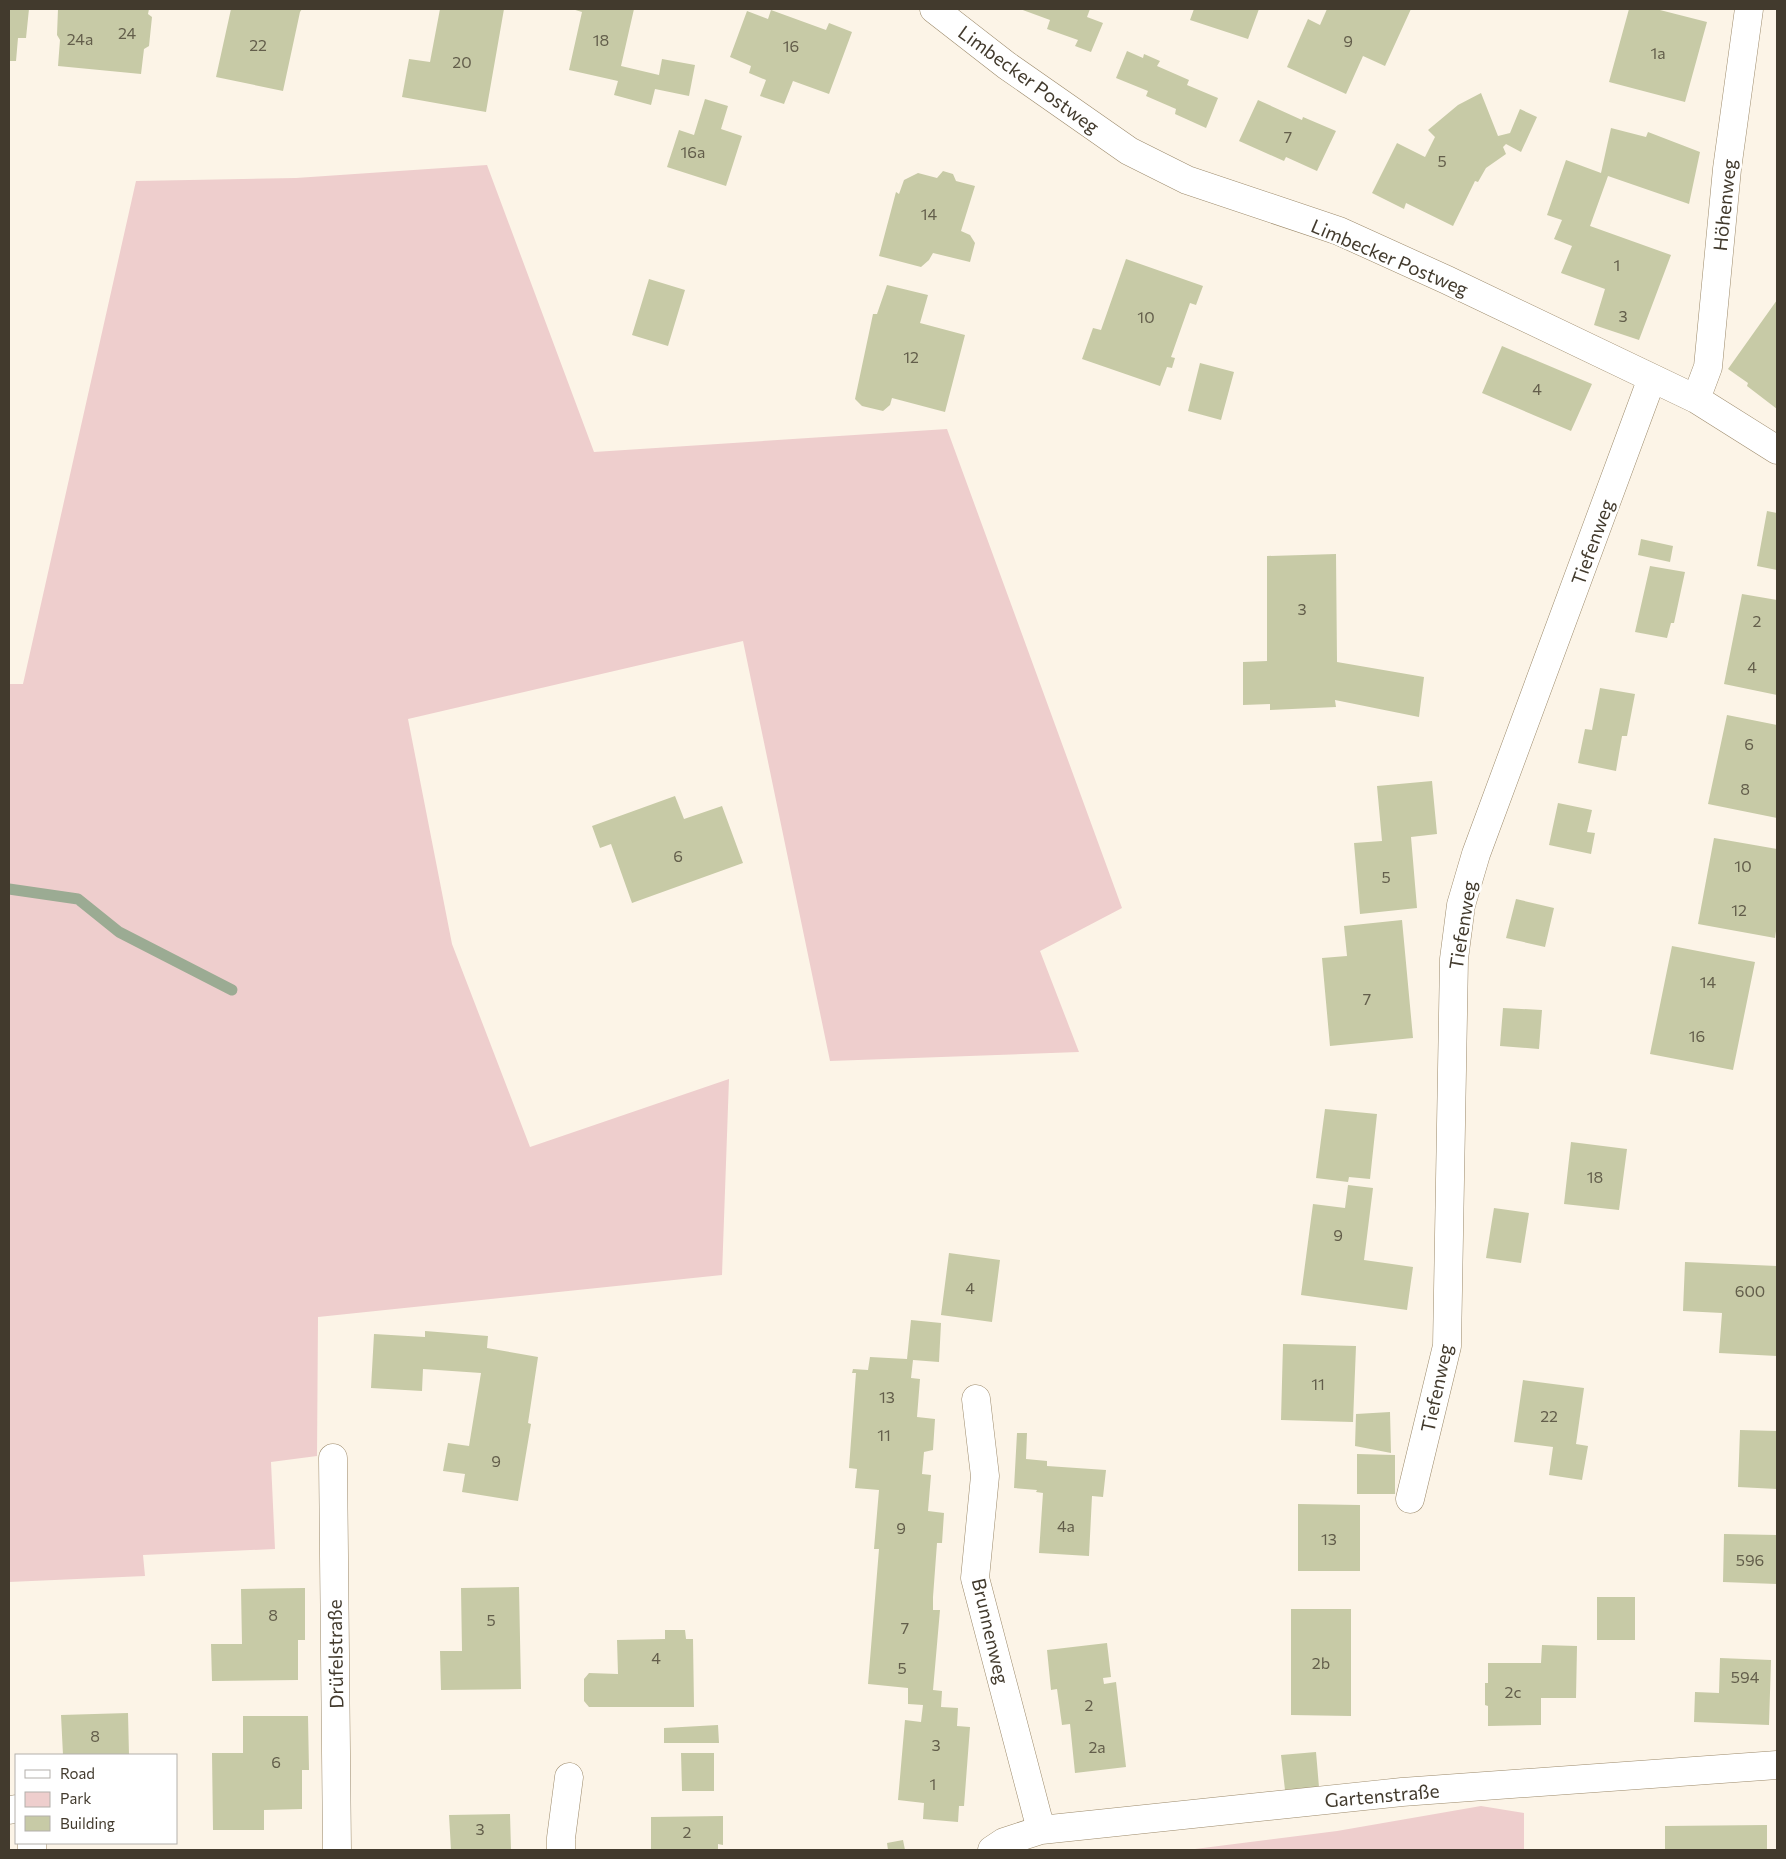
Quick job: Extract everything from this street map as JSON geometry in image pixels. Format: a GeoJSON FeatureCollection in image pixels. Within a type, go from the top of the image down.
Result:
{"type":"FeatureCollection","features":[{"type":"Feature","properties":{"kind":"street","name":"Limbecker Postweg"},"geometry":{"type":"LineString","coordinates":[[934,9],[1006,65],[1138,155],[1187,180],[1339,231],[1447,280],[1696,399],[1777,450]]}},
{"type":"Feature","properties":{"kind":"street","name":"Höhenweg"},"geometry":{"type":"LineString","coordinates":[[1696,399],[1708,367],[1727,169],[1749,9]]}},
{"type":"Feature","properties":{"kind":"street","name":"Tiefenweg"},"geometry":{"type":"LineString","coordinates":[[1410,1499],[1447,1346],[1454,959],[1461,905],[1476,854],[1652,378]]}},
{"type":"Feature","properties":{"kind":"street","name":"Brunnenweg"},"geometry":{"type":"LineString","coordinates":[[976,1399],[985,1476],[975,1578],[1041,1830]]}},
{"type":"Feature","properties":{"kind":"street","name":"Drüfelstraße"},"geometry":{"type":"LineString","coordinates":[[333,1458],[337,1850]]}},
{"type":"Feature","properties":{"kind":"street","name":"Gartenstraße"},"geometry":{"type":"LineString","coordinates":[[992,1850],[1004,1842],[1041,1830],[1402,1792],[1777,1765]]}},
{"type":"Feature","properties":{"kind":"street"},"geometry":{"type":"LineString","coordinates":[[561,1850],[569,1777]]}},
{"type":"Feature","properties":{"kind":"green space"},"geometry":{"type":"Polygon","coordinates":[[[487,165],[594,452],[947,429],[1122,908],[1040,951],[1079,1052],[830,1061],[743,641],[408,719],[452,944],[530,1147],[729,1079],[722,1275],[318,1317],[317,1456],[271,1462],[275,1549],[143,1555],[145,1576],[9,1582],[9,684],[23,684],[136,181],[296,178],[487,165]]]}},
{"type":"Feature","properties":{"kind":"green space"},"geometry":{"type":"Polygon","coordinates":[[[1481,1806],[1524,1813],[1524,1850],[1187,1850],[1337,1831],[1481,1806]]]}},
{"type":"Feature","properties":{"kind":"building"},"geometry":{"type":"Polygon","coordinates":[[[9,9],[29,9],[26,38],[18,38],[16,61],[9,61],[9,9]]]}},
{"type":"Feature","properties":{"kind":"building"},"geometry":{"type":"Polygon","coordinates":[[[58,9],[149,9],[148,14],[152,17],[149,46],[144,49],[141,74],[58,66],[60,40],[57,35],[58,9]]]}},
{"type":"Feature","properties":{"kind":"building"},"geometry":{"type":"Polygon","coordinates":[[[231,9],[302,9],[283,91],[216,77],[231,9]]]}},
{"type":"Feature","properties":{"kind":"building"},"geometry":{"type":"Polygon","coordinates":[[[440,9],[504,9],[486,112],[402,97],[409,59],[430,62],[440,9]]]}},
{"type":"Feature","properties":{"kind":"building"},"geometry":{"type":"Polygon","coordinates":[[[572,9],[634,9],[621,66],[659,75],[662,59],[695,65],[689,96],[655,89],[651,105],[614,95],[618,81],[569,70],[582,12],[572,9]]]}},
{"type":"Feature","properties":{"kind":"building"},"geometry":{"type":"Polygon","coordinates":[[[1020,9],[1090,9],[1087,17],[1103,23],[1091,52],[1075,46],[1078,40],[1047,29],[1050,20],[1020,9]]]}},
{"type":"Feature","properties":{"kind":"building"},"geometry":{"type":"Polygon","coordinates":[[[1194,9],[1259,9],[1248,39],[1190,20],[1194,9]]]}},
{"type":"Feature","properties":{"kind":"building"},"geometry":{"type":"Polygon","coordinates":[[[1327,9],[1411,9],[1385,66],[1363,56],[1346,94],[1287,67],[1308,19],[1320,25],[1327,9]]]}},
{"type":"Feature","properties":{"kind":"building"},"geometry":{"type":"Polygon","coordinates":[[[1629,9],[1656,9],[1707,22],[1685,102],[1609,82],[1629,9]]]}},
{"type":"Feature","properties":{"kind":"building"},"geometry":{"type":"Polygon","coordinates":[[[771,10],[826,30],[829,23],[852,32],[829,94],[793,81],[784,104],[760,96],[766,80],[749,73],[751,66],[730,57],[747,11],[768,19],[771,10]]]}},
{"type":"Feature","properties":{"kind":"building"},"geometry":{"type":"Polygon","coordinates":[[[1127,51],[1143,58],[1144,54],[1160,61],[1157,66],[1189,80],[1187,85],[1218,98],[1206,128],[1175,114],[1176,109],[1146,96],[1148,91],[1116,78],[1127,51]]]}},
{"type":"Feature","properties":{"kind":"building"},"geometry":{"type":"Polygon","coordinates":[[[1481,93],[1498,136],[1510,133],[1520,109],[1537,117],[1521,152],[1506,144],[1503,147],[1506,154],[1486,168],[1478,182],[1475,181],[1453,226],[1406,203],[1404,209],[1372,193],[1397,143],[1425,157],[1435,137],[1428,130],[1458,105],[1481,93]]]}},
{"type":"Feature","properties":{"kind":"building"},"geometry":{"type":"Polygon","coordinates":[[[705,99],[728,106],[721,129],[742,136],[726,186],[667,167],[679,130],[694,135],[705,99]]]}},
{"type":"Feature","properties":{"kind":"building"},"geometry":{"type":"Polygon","coordinates":[[[1258,100],[1302,120],[1303,117],[1336,131],[1317,171],[1286,157],[1284,161],[1239,141],[1258,100]]]}},
{"type":"Feature","properties":{"kind":"building"},"geometry":{"type":"Polygon","coordinates":[[[1611,128],[1646,137],[1648,132],[1700,152],[1689,204],[1608,176],[1590,226],[1671,255],[1639,340],[1594,325],[1605,289],[1561,273],[1572,246],[1554,239],[1562,220],[1547,215],[1566,160],[1601,173],[1611,128]]]}},
{"type":"Feature","properties":{"kind":"building"},"geometry":{"type":"Polygon","coordinates":[[[943,171],[953,174],[956,181],[975,186],[961,231],[970,235],[975,243],[970,262],[933,253],[929,260],[921,267],[879,256],[896,192],[899,194],[904,180],[918,173],[937,178],[943,171]]]}},
{"type":"Feature","properties":{"kind":"building"},"geometry":{"type":"Polygon","coordinates":[[[1126,259],[1203,286],[1196,305],[1190,303],[1171,357],[1175,358],[1172,368],[1167,367],[1160,386],[1082,359],[1093,328],[1101,330],[1126,259]]]}},
{"type":"Feature","properties":{"kind":"building"},"geometry":{"type":"Polygon","coordinates":[[[649,279],[685,290],[668,346],[632,335],[649,279]]]}},
{"type":"Feature","properties":{"kind":"building"},"geometry":{"type":"Polygon","coordinates":[[[887,285],[928,295],[920,323],[965,335],[945,412],[892,398],[890,405],[883,411],[862,406],[855,399],[873,314],[877,314],[887,285]]]}},
{"type":"Feature","properties":{"kind":"building"},"geometry":{"type":"Polygon","coordinates":[[[1777,300],[1777,409],[1747,386],[1748,383],[1728,369],[1777,300]]]}},
{"type":"Feature","properties":{"kind":"building"},"geometry":{"type":"Polygon","coordinates":[[[1502,346],[1592,384],[1571,431],[1482,393],[1502,346]]]}},
{"type":"Feature","properties":{"kind":"building"},"geometry":{"type":"Polygon","coordinates":[[[1200,363],[1234,372],[1221,420],[1188,411],[1200,363]]]}},
{"type":"Feature","properties":{"kind":"building"},"geometry":{"type":"Polygon","coordinates":[[[1767,511],[1777,513],[1777,570],[1757,566],[1767,511]]]}},
{"type":"Feature","properties":{"kind":"building"},"geometry":{"type":"Polygon","coordinates":[[[1641,539],[1673,546],[1670,562],[1638,555],[1641,539]]]}},
{"type":"Feature","properties":{"kind":"building"},"geometry":{"type":"Polygon","coordinates":[[[1336,554],[1337,662],[1424,677],[1419,717],[1335,700],[1336,707],[1270,710],[1270,704],[1243,705],[1243,662],[1267,661],[1267,556],[1336,554]]]}},
{"type":"Feature","properties":{"kind":"building"},"geometry":{"type":"Polygon","coordinates":[[[1650,566],[1685,572],[1674,623],[1671,623],[1667,638],[1635,632],[1650,566]]]}},
{"type":"Feature","properties":{"kind":"building"},"geometry":{"type":"Polygon","coordinates":[[[1742,594],[1777,600],[1777,695],[1724,684],[1742,594]]]}},
{"type":"Feature","properties":{"kind":"building"},"geometry":{"type":"Polygon","coordinates":[[[1600,688],[1635,694],[1627,736],[1622,736],[1616,771],[1578,763],[1585,729],[1592,730],[1600,688]]]}},
{"type":"Feature","properties":{"kind":"building"},"geometry":{"type":"Polygon","coordinates":[[[1727,715],[1777,725],[1777,818],[1708,804],[1727,715]]]}},
{"type":"Feature","properties":{"kind":"building"},"geometry":{"type":"Polygon","coordinates":[[[1432,781],[1437,834],[1411,837],[1417,908],[1360,914],[1354,843],[1382,841],[1377,786],[1432,781]]]}},
{"type":"Feature","properties":{"kind":"building"},"geometry":{"type":"Polygon","coordinates":[[[675,796],[684,819],[722,806],[743,863],[632,903],[611,844],[600,848],[592,826],[675,796]]]}},
{"type":"Feature","properties":{"kind":"building"},"geometry":{"type":"Polygon","coordinates":[[[1558,803],[1592,810],[1587,832],[1595,833],[1591,854],[1549,845],[1558,803]]]}},
{"type":"Feature","properties":{"kind":"building"},"geometry":{"type":"Polygon","coordinates":[[[1714,838],[1777,849],[1777,924],[1775,938],[1698,924],[1714,838]]]}},
{"type":"Feature","properties":{"kind":"building"},"geometry":{"type":"Polygon","coordinates":[[[1516,899],[1554,908],[1545,947],[1506,938],[1516,899]]]}},
{"type":"Feature","properties":{"kind":"building"},"geometry":{"type":"Polygon","coordinates":[[[1402,920],[1413,1038],[1330,1046],[1322,958],[1347,956],[1344,926],[1402,920]]]}},
{"type":"Feature","properties":{"kind":"building"},"geometry":{"type":"Polygon","coordinates":[[[1672,946],[1755,962],[1733,1070],[1650,1054],[1672,946]]]}},
{"type":"Feature","properties":{"kind":"building"},"geometry":{"type":"Polygon","coordinates":[[[1503,1008],[1542,1010],[1539,1049],[1500,1046],[1503,1008]]]}},
{"type":"Feature","properties":{"kind":"building"},"geometry":{"type":"Polygon","coordinates":[[[1325,1109],[1377,1114],[1370,1179],[1349,1177],[1348,1182],[1316,1178],[1325,1109]]]}},
{"type":"Feature","properties":{"kind":"building"},"geometry":{"type":"Polygon","coordinates":[[[1571,1142],[1627,1149],[1619,1210],[1564,1204],[1571,1142]]]}},
{"type":"Feature","properties":{"kind":"building"},"geometry":{"type":"Polygon","coordinates":[[[1348,1185],[1373,1188],[1364,1260],[1413,1267],[1407,1310],[1301,1295],[1313,1204],[1345,1208],[1348,1185]]]}},
{"type":"Feature","properties":{"kind":"building"},"geometry":{"type":"Polygon","coordinates":[[[1494,1208],[1529,1213],[1521,1263],[1486,1258],[1494,1208]]]}},
{"type":"Feature","properties":{"kind":"building"},"geometry":{"type":"Polygon","coordinates":[[[949,1253],[1000,1260],[992,1322],[941,1315],[949,1253]]]}},
{"type":"Feature","properties":{"kind":"building"},"geometry":{"type":"Polygon","coordinates":[[[1685,1262],[1777,1266],[1777,1356],[1719,1353],[1722,1313],[1683,1311],[1685,1262]]]}},
{"type":"Feature","properties":{"kind":"building"},"geometry":{"type":"Polygon","coordinates":[[[911,1320],[941,1323],[939,1362],[913,1360],[911,1378],[920,1379],[917,1417],[935,1419],[933,1450],[924,1452],[922,1474],[931,1475],[928,1511],[944,1513],[942,1543],[937,1543],[933,1597],[933,1610],[940,1610],[933,1690],[942,1691],[941,1707],[958,1708],[957,1726],[970,1727],[964,1806],[959,1806],[958,1822],[923,1819],[924,1803],[898,1800],[905,1720],[921,1722],[923,1705],[908,1704],[908,1688],[868,1684],[879,1549],[874,1549],[879,1490],[855,1488],[857,1469],[849,1468],[856,1373],[852,1373],[853,1369],[868,1370],[870,1357],[907,1359],[911,1320]]]}},
{"type":"Feature","properties":{"kind":"building"},"geometry":{"type":"Polygon","coordinates":[[[425,1331],[488,1336],[487,1348],[538,1357],[528,1423],[531,1424],[518,1501],[462,1492],[465,1474],[443,1471],[448,1443],[469,1446],[481,1373],[423,1369],[422,1391],[371,1388],[374,1334],[425,1337],[425,1331]]]}},
{"type":"Feature","properties":{"kind":"building"},"geometry":{"type":"Polygon","coordinates":[[[1283,1344],[1356,1346],[1353,1422],[1281,1420],[1283,1344]]]}},
{"type":"Feature","properties":{"kind":"building"},"geometry":{"type":"Polygon","coordinates":[[[1523,1380],[1584,1388],[1576,1444],[1588,1446],[1582,1480],[1549,1475],[1553,1447],[1514,1442],[1523,1380]]]}},
{"type":"Feature","properties":{"kind":"building"},"geometry":{"type":"Polygon","coordinates":[[[1390,1412],[1391,1453],[1355,1446],[1356,1414],[1390,1412]]]}},
{"type":"Feature","properties":{"kind":"building"},"geometry":{"type":"Polygon","coordinates":[[[1740,1430],[1777,1431],[1777,1489],[1738,1487],[1740,1430]]]}},
{"type":"Feature","properties":{"kind":"building"},"geometry":{"type":"Polygon","coordinates":[[[1017,1433],[1027,1433],[1026,1459],[1047,1461],[1047,1466],[1106,1470],[1103,1497],[1092,1496],[1089,1556],[1039,1553],[1043,1493],[1036,1492],[1037,1490],[1014,1488],[1017,1433]]]}},
{"type":"Feature","properties":{"kind":"building"},"geometry":{"type":"Polygon","coordinates":[[[1357,1454],[1395,1455],[1395,1494],[1357,1494],[1357,1454]]]}},
{"type":"Feature","properties":{"kind":"building"},"geometry":{"type":"Polygon","coordinates":[[[1298,1504],[1360,1505],[1360,1571],[1298,1571],[1298,1504]]]}},
{"type":"Feature","properties":{"kind":"building"},"geometry":{"type":"Polygon","coordinates":[[[1724,1534],[1777,1535],[1777,1584],[1723,1582],[1724,1534]]]}},
{"type":"Feature","properties":{"kind":"building"},"geometry":{"type":"Polygon","coordinates":[[[519,1587],[521,1689],[441,1690],[440,1651],[462,1651],[461,1588],[519,1587]]]}},
{"type":"Feature","properties":{"kind":"building"},"geometry":{"type":"Polygon","coordinates":[[[305,1588],[305,1640],[298,1640],[298,1680],[212,1681],[211,1644],[242,1644],[241,1589],[305,1588]]]}},
{"type":"Feature","properties":{"kind":"building"},"geometry":{"type":"Polygon","coordinates":[[[1597,1597],[1635,1597],[1635,1640],[1597,1640],[1597,1597]]]}},
{"type":"Feature","properties":{"kind":"building"},"geometry":{"type":"Polygon","coordinates":[[[1291,1609],[1351,1609],[1351,1716],[1291,1715],[1291,1609]]]}},
{"type":"Feature","properties":{"kind":"building"},"geometry":{"type":"Polygon","coordinates":[[[665,1630],[685,1630],[686,1639],[693,1639],[694,1707],[589,1707],[584,1701],[584,1679],[589,1673],[618,1674],[617,1640],[665,1639],[665,1630]]]}},
{"type":"Feature","properties":{"kind":"building"},"geometry":{"type":"Polygon","coordinates":[[[1107,1643],[1111,1677],[1103,1678],[1104,1684],[1116,1682],[1126,1767],[1075,1773],[1070,1724],[1062,1725],[1057,1689],[1051,1690],[1047,1650],[1107,1643]]]}},
{"type":"Feature","properties":{"kind":"building"},"geometry":{"type":"Polygon","coordinates":[[[1542,1645],[1577,1646],[1576,1698],[1541,1698],[1541,1725],[1488,1726],[1488,1706],[1485,1705],[1485,1683],[1488,1683],[1488,1663],[1541,1663],[1542,1645]]]}},
{"type":"Feature","properties":{"kind":"building"},"geometry":{"type":"Polygon","coordinates":[[[1720,1658],[1771,1660],[1769,1725],[1694,1722],[1695,1692],[1719,1693],[1720,1658]]]}},
{"type":"Feature","properties":{"kind":"building"},"geometry":{"type":"Polygon","coordinates":[[[128,1713],[129,1754],[63,1754],[61,1715],[128,1713]]]}},
{"type":"Feature","properties":{"kind":"building"},"geometry":{"type":"Polygon","coordinates":[[[243,1716],[308,1716],[309,1770],[302,1770],[302,1809],[264,1810],[264,1830],[213,1830],[212,1753],[243,1753],[243,1716]]]}},
{"type":"Feature","properties":{"kind":"building"},"geometry":{"type":"Polygon","coordinates":[[[718,1725],[719,1743],[664,1743],[664,1728],[718,1725]]]}},
{"type":"Feature","properties":{"kind":"building"},"geometry":{"type":"Polygon","coordinates":[[[1316,1752],[1319,1787],[1285,1790],[1281,1755],[1316,1752]]]}},
{"type":"Feature","properties":{"kind":"building"},"geometry":{"type":"Polygon","coordinates":[[[681,1753],[714,1753],[714,1791],[682,1791],[681,1753]]]}},
{"type":"Feature","properties":{"kind":"building"},"geometry":{"type":"Polygon","coordinates":[[[510,1814],[511,1850],[451,1850],[449,1815],[510,1814]]]}},
{"type":"Feature","properties":{"kind":"building"},"geometry":{"type":"Polygon","coordinates":[[[723,1816],[723,1845],[718,1844],[718,1850],[651,1850],[651,1817],[723,1816]]]}},
{"type":"Feature","properties":{"kind":"building"},"geometry":{"type":"Polygon","coordinates":[[[1767,1825],[1767,1850],[1665,1850],[1665,1826],[1767,1825]]]}},
{"type":"Feature","properties":{"kind":"building"},"geometry":{"type":"Polygon","coordinates":[[[903,1840],[905,1850],[888,1850],[887,1843],[903,1840]]]}},
{"type":"Feature","properties":{"kind":"waterway"},"geometry":{"type":"LineString","coordinates":[[9,889],[78,899],[119,932],[232,990]]}}]}
